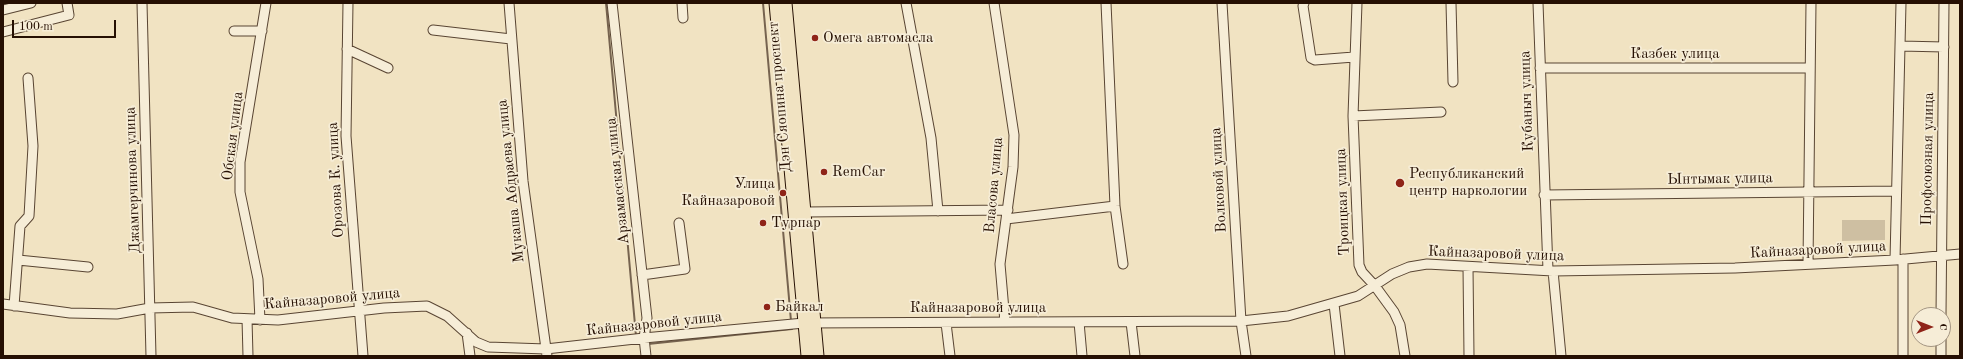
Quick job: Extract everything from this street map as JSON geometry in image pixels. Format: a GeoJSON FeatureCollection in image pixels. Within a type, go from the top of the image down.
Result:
{"type":"FeatureCollection","features":[{"type":"Feature","properties":{"kind":"main road","name":"Дэн Сяопина проспект"},"geometry":{"type":"LineString","coordinates":[[775,3],[786,126],[809,323],[818,356]]}},
{"type":"Feature","properties":{"kind":"main road","name":"Дэн Сяопина проспект"},"geometry":{"type":"LineString","coordinates":[[786,3],[805,212],[809,323],[807,356]]}},
{"type":"Feature","properties":{"kind":"main road"},"geometry":{"type":"LineString","coordinates":[[786,126],[798,125]]}},
{"type":"Feature","properties":{"kind":"street"},"geometry":{"type":"LineString","coordinates":[[3,10],[31,3]]}},
{"type":"Feature","properties":{"kind":"street"},"geometry":{"type":"LineString","coordinates":[[3,32],[70,15],[67,3]]}},
{"type":"Feature","properties":{"kind":"street","name":"Джамгерчинова улица"},"geometry":{"type":"LineString","coordinates":[[142,3],[151,356]]}},
{"type":"Feature","properties":{"kind":"street","name":"Обская улица"},"geometry":{"type":"LineString","coordinates":[[260,320],[258,279],[240,192],[240,162],[266,3]]}},
{"type":"Feature","properties":{"kind":"street","name":"Орозова К. улица"},"geometry":{"type":"LineString","coordinates":[[348,3],[346,136],[358,311],[363,356]]}},
{"type":"Feature","properties":{"kind":"street","name":"Мукаша Абдраева улица"},"geometry":{"type":"LineString","coordinates":[[509,3],[523,181],[546,353]]}},
{"type":"Feature","properties":{"kind":"street","name":"Арзамасская улица"},"geometry":{"type":"LineString","coordinates":[[612,3],[647,318],[644,338],[646,356]]}},
{"type":"Feature","properties":{"kind":"street"},"geometry":{"type":"LineString","coordinates":[[682,3],[683,18]]}},
{"type":"Feature","properties":{"kind":"street"},"geometry":{"type":"LineString","coordinates":[[906,3],[931,138],[938,211]]}},
{"type":"Feature","properties":{"kind":"street","name":"Власова улица"},"geometry":{"type":"LineString","coordinates":[[994,3],[1014,135],[1013,167],[1000,264],[1005,322]]}},
{"type":"Feature","properties":{"kind":"street"},"geometry":{"type":"LineString","coordinates":[[1106,3],[1115,206],[1123,264]]}},
{"type":"Feature","properties":{"kind":"street","name":"Волковой улица"},"geometry":{"type":"LineString","coordinates":[[1222,3],[1241,321],[1246,356]]}},
{"type":"Feature","properties":{"kind":"street"},"geometry":{"type":"LineString","coordinates":[[1304,3],[1303,6],[1311,58],[1315,60],[1354,57]]}},
{"type":"Feature","properties":{"kind":"street","name":"Троицкая улица"},"geometry":{"type":"LineString","coordinates":[[1357,3],[1353,116],[1359,265],[1362,272],[1375,286],[1391,308],[1400,325],[1404,356]]}},
{"type":"Feature","properties":{"kind":"street"},"geometry":{"type":"LineString","coordinates":[[1452,3],[1453,82]]}},
{"type":"Feature","properties":{"kind":"street","name":"Кубаныч улица"},"geometry":{"type":"LineString","coordinates":[[1538,3],[1544,194],[1550,270],[1561,356]]}},
{"type":"Feature","properties":{"kind":"street"},"geometry":{"type":"LineString","coordinates":[[1808,264],[1809,68],[1811,3]]}},
{"type":"Feature","properties":{"kind":"street","name":"Профсоюзная улица"},"geometry":{"type":"LineString","coordinates":[[1901,3],[1896,190],[1903,356]]}},
{"type":"Feature","properties":{"kind":"street","name":"Профсоюзная улица"},"geometry":{"type":"LineString","coordinates":[[1941,307],[1944,3]]}},
{"type":"Feature","properties":{"kind":"street"},"geometry":{"type":"LineString","coordinates":[[433,30],[511,39]]}},
{"type":"Feature","properties":{"kind":"street"},"geometry":{"type":"LineString","coordinates":[[234,31],[262,31]]}},
{"type":"Feature","properties":{"kind":"street"},"geometry":{"type":"LineString","coordinates":[[1901,46],[1944,47]]}},
{"type":"Feature","properties":{"kind":"street"},"geometry":{"type":"LineString","coordinates":[[347,49],[388,68]]}},
{"type":"Feature","properties":{"kind":"street","name":"Казбек улица"},"geometry":{"type":"LineString","coordinates":[[1540,68],[1809,68]]}},
{"type":"Feature","properties":{"kind":"street"},"geometry":{"type":"LineString","coordinates":[[14,306],[20,226],[29,216],[32,146],[28,78]]}},
{"type":"Feature","properties":{"kind":"street"},"geometry":{"type":"LineString","coordinates":[[1353,116],[1441,112]]}},
{"type":"Feature","properties":{"kind":"street","name":"Ынтымак улица"},"geometry":{"type":"LineString","coordinates":[[1544,194],[1896,190]]}},
{"type":"Feature","properties":{"kind":"street"},"geometry":{"type":"LineString","coordinates":[[805,212],[938,211],[1007,215],[1115,206]]}},
{"type":"Feature","properties":{"kind":"street"},"geometry":{"type":"LineString","coordinates":[[642,275],[685,269],[679,223]]}},
{"type":"Feature","properties":{"kind":"street","name":"Кайназаровой улица"},"geometry":{"type":"LineString","coordinates":[[3,304],[70,313],[109,314],[150,308],[193,307],[232,318],[260,320],[278,320],[404,306],[427,306],[447,316],[476,342],[488,347],[546,353],[644,338],[809,323],[1241,321],[1288,316],[1334,304],[1358,296],[1392,274],[1409,267],[1427,264],[1550,270],[1735,268],[1899,260],[1960,254]]}},
{"type":"Feature","properties":{"kind":"street"},"geometry":{"type":"LineString","coordinates":[[18,260],[88,267]]}},
{"type":"Feature","properties":{"kind":"street"},"geometry":{"type":"LineString","coordinates":[[1468,266],[1469,356]]}},
{"type":"Feature","properties":{"kind":"street"},"geometry":{"type":"LineString","coordinates":[[1334,304],[1340,356]]}},
{"type":"Feature","properties":{"kind":"street"},"geometry":{"type":"LineString","coordinates":[[247,319],[248,356]]}},
{"type":"Feature","properties":{"kind":"street"},"geometry":{"type":"LineString","coordinates":[[1079,322],[1082,356]]}},
{"type":"Feature","properties":{"kind":"street"},"geometry":{"type":"LineString","coordinates":[[1131,322],[1135,356]]}},
{"type":"Feature","properties":{"kind":"street"},"geometry":{"type":"LineString","coordinates":[[946,323],[950,356]]}},
{"type":"Feature","properties":{"kind":"street"},"geometry":{"type":"LineString","coordinates":[[467,333],[470,356]]}},
{"type":"Feature","properties":{"kind":"shaded area"},"geometry":{"type":"Polygon","coordinates":[[[1842,220],[1885,220],[1885,240],[1842,241],[1842,220]]]}},
{"type":"Feature","properties":{"kind":"waterway"},"geometry":{"type":"LineString","coordinates":[[606,3],[636,336]]}},
{"type":"Feature","properties":{"kind":"waterway"},"geometry":{"type":"LineString","coordinates":[[763,3],[791,321]]}},
{"type":"Feature","properties":{"kind":"waterway"},"geometry":{"type":"LineString","coordinates":[[648,344],[792,329],[792,327]]}},
{"type":"Feature","properties":{"kind":"place","name":"Омега автомасла"},"geometry":{"type":"Point","coordinates":[815,38]}},
{"type":"Feature","properties":{"kind":"place","name":"RemCar"},"geometry":{"type":"Point","coordinates":[824,172]}},
{"type":"Feature","properties":{"kind":"place","name":"Республиканский центр наркологии"},"geometry":{"type":"Point","coordinates":[1400,183]}},
{"type":"Feature","properties":{"kind":"place","name":"Улица Кайназаровой"},"geometry":{"type":"Point","coordinates":[783,193]}},
{"type":"Feature","properties":{"kind":"place","name":"Турпар"},"geometry":{"type":"Point","coordinates":[763,223]}},
{"type":"Feature","properties":{"kind":"place","name":"Байкал"},"geometry":{"type":"Point","coordinates":[767,307]}}]}
